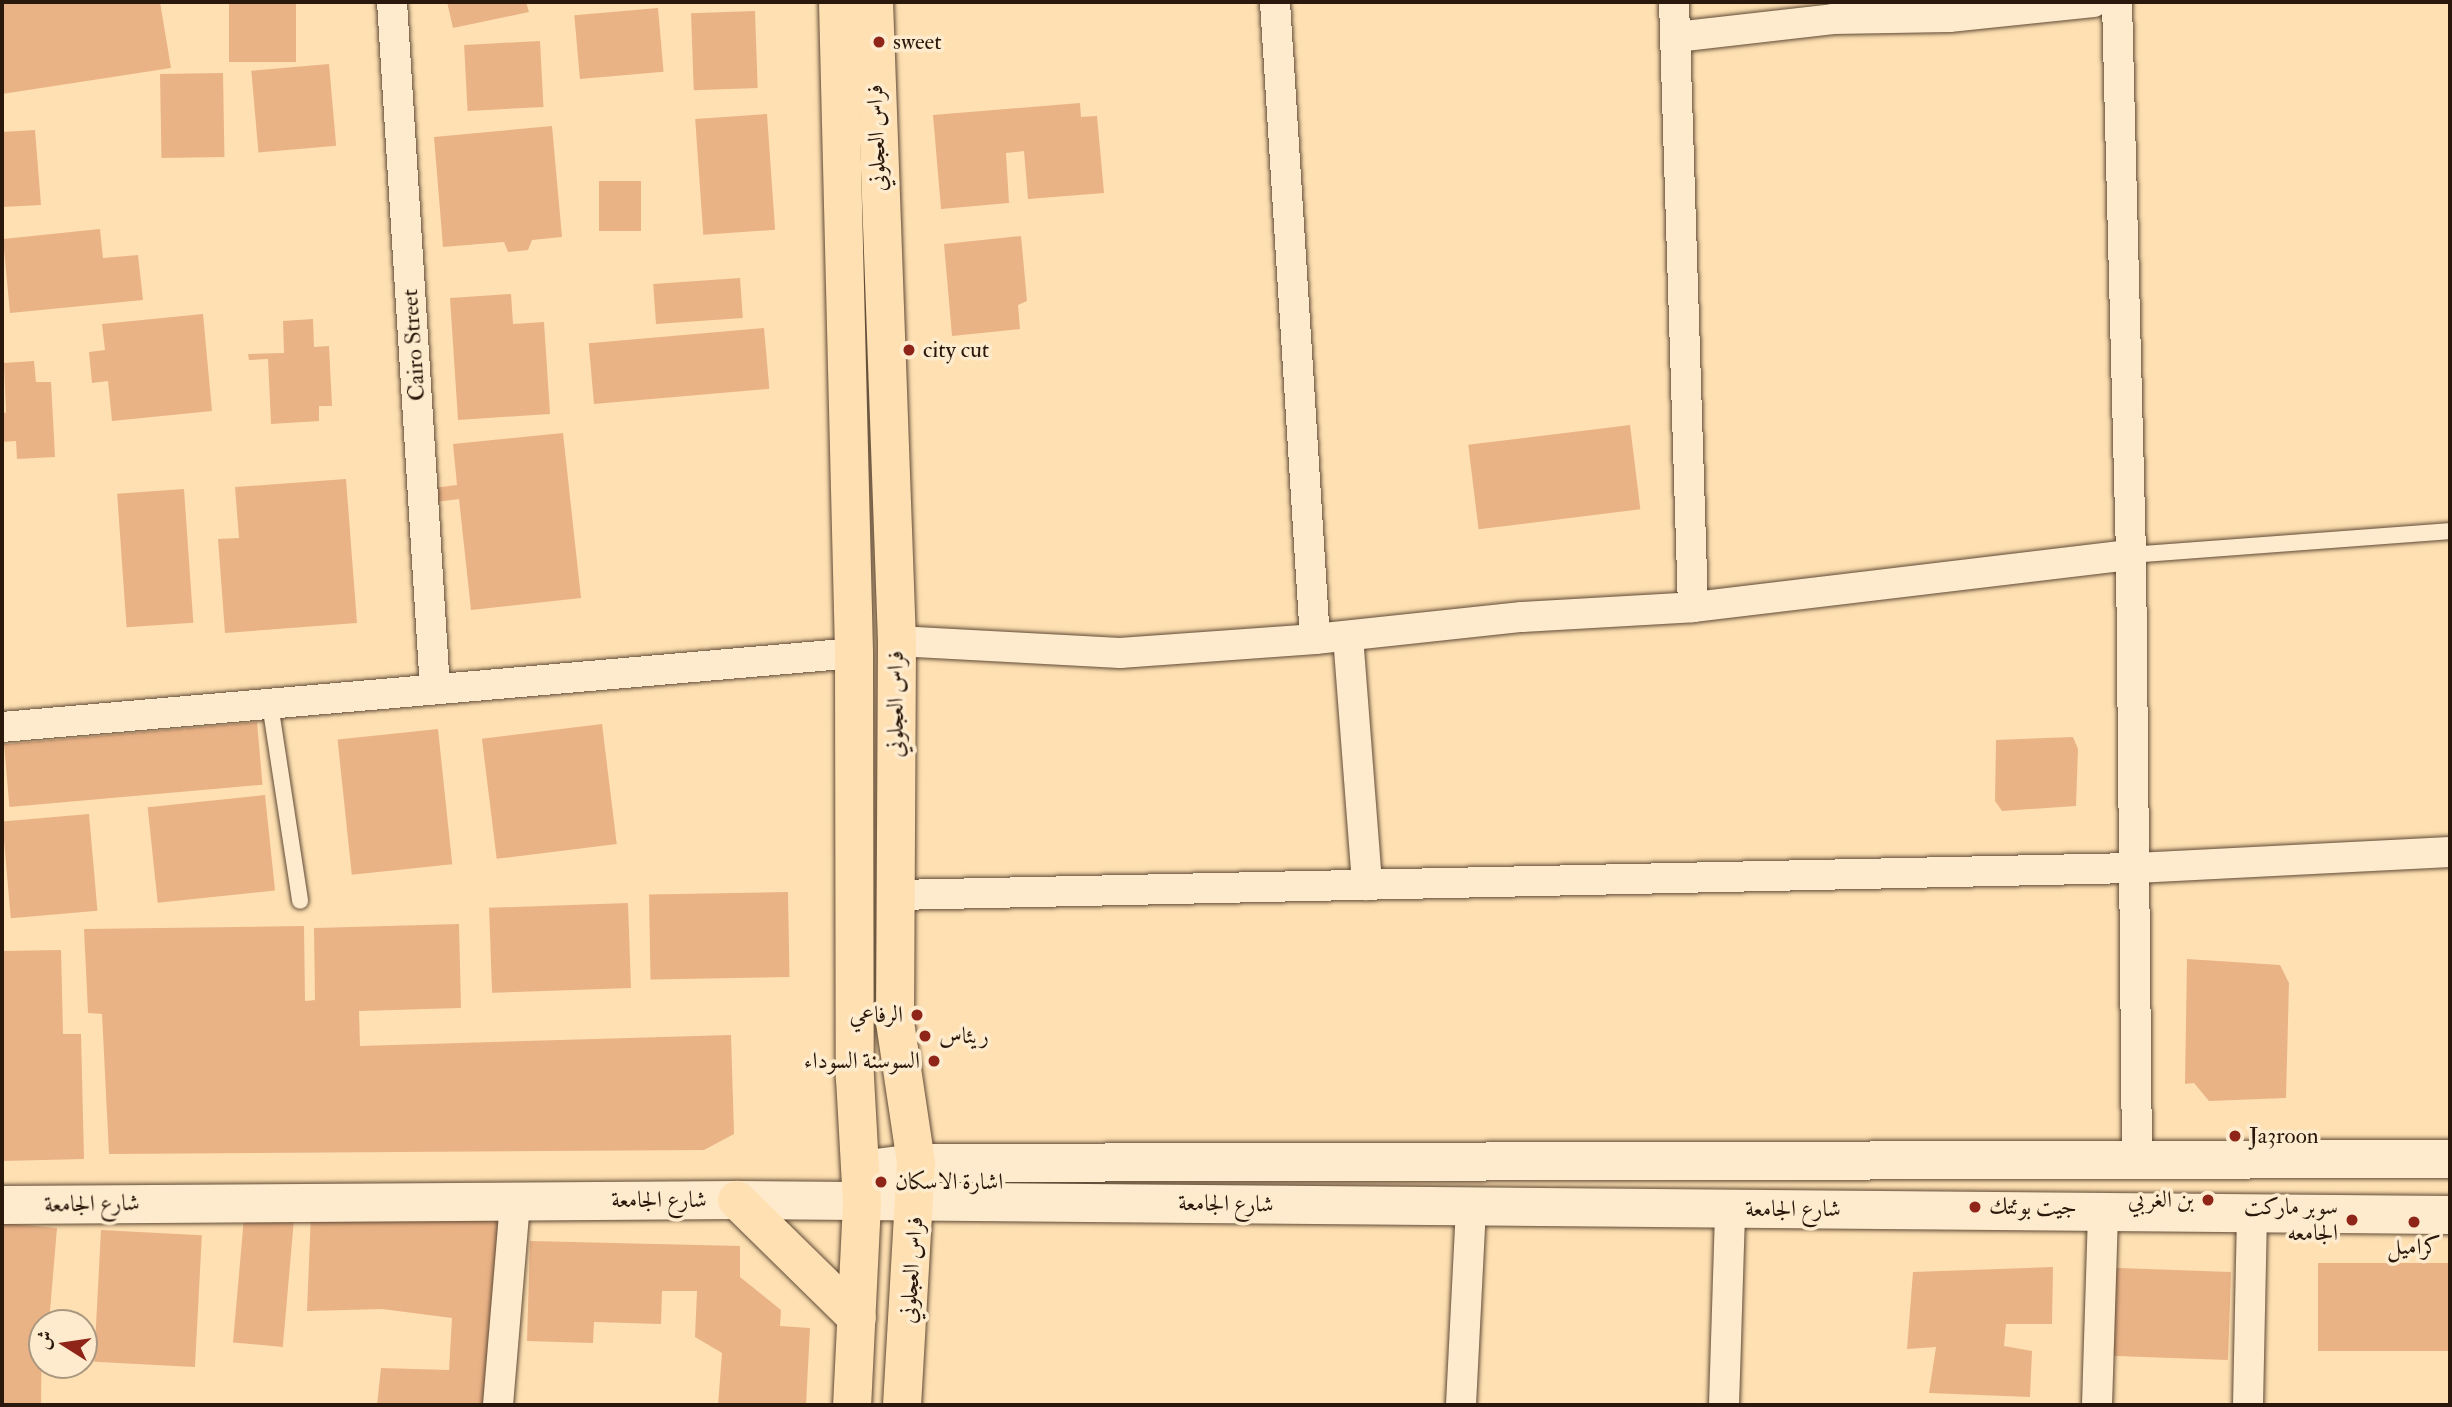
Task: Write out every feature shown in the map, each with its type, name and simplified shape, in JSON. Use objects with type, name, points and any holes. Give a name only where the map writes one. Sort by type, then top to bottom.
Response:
[{"type":"main road","name":"فراس العجلوني","points":[[838,2],[854,653],[855,1078],[861,1186],[852,1405]]},
{"type":"main road","name":"فراس العجلوني","points":[[874,2],[897,641],[895,1022],[916,1163],[916,1201],[902,1405]]},
{"type":"main road","name":"شارع الجامعة","points":[[2,1205],[737,1199],[861,1186],[916,1163],[2450,1159]]},
{"type":"main road","name":"شارع الجامعة","points":[[861,1186],[916,1201],[2450,1215]]},
{"type":"main road","points":[[737,1199],[857,1318]]},
{"type":"street","name":"Cairo Street","points":[[392,2],[435,689]]},
{"type":"street","points":[[1275,2],[1315,639]]},
{"type":"street","points":[[1674,2],[1693,607]]},
{"type":"street","points":[[1676,37],[1833,19],[1949,17],[2093,2]]},
{"type":"street","points":[[2117,2],[2131,555],[2137,1158]]},
{"type":"street","points":[[897,641],[1120,653],[1315,639],[1522,617],[1693,607],[2131,555]]},
{"type":"street","points":[[1348,636],[1367,885]]},
{"type":"street","points":[[2,727],[854,653]]},
{"type":"street","points":[[895,895],[2136,868],[2450,852]]},
{"type":"street","points":[[498,1405],[515,1200]]},
{"type":"street","points":[[1461,1405],[1471,1207]]},
{"type":"street","points":[[1724,1405],[1730,1209]]},
{"type":"street","points":[[2097,1405],[2103,1211]]},
{"type":"street","points":[[2248,1405],[2252,1215]]},
{"type":"lane","points":[[2131,555],[2450,531]]},
{"type":"lane","points":[[270,704],[300,901]]},
{"type":"building","points":[[2,2],[160,2],[171,68],[2,94]]},
{"type":"building","points":[[229,2],[296,2],[296,62],[229,62]]},
{"type":"building","points":[[447,2],[526,2],[529,12],[453,28]]},
{"type":"building","points":[[658,8],[664,72],[580,79],[574,15]]},
{"type":"building","points":[[755,11],[758,88],[694,90],[691,13]]},
{"type":"building","points":[[540,41],[543,107],[468,111],[464,45]]},
{"type":"building","points":[[329,64],[336,146],[258,152],[251,71]]},
{"type":"building","points":[[223,73],[224,157],[161,158],[160,74]]},
{"type":"building","points":[[1080,103],[1081,117],[1097,116],[1104,193],[1028,199],[1024,151],[1006,153],[1009,203],[941,209],[933,115]]},
{"type":"building","points":[[767,114],[775,230],[703,235],[695,119]]},
{"type":"building","points":[[552,126],[562,237],[532,240],[528,250],[508,252],[504,242],[443,247],[434,137]]},
{"type":"building","points":[[35,130],[41,205],[2,207],[2,132]]},
{"type":"building","points":[[599,181],[641,181],[641,231],[599,231]]},
{"type":"building","points":[[100,229],[103,258],[138,255],[143,300],[10,313],[3,239]]},
{"type":"building","points":[[1021,236],[1027,301],[1018,305],[1020,329],[952,336],[944,244]]},
{"type":"building","points":[[740,278],[743,318],[656,324],[653,284]]},
{"type":"building","points":[[511,294],[513,324],[544,322],[550,414],[458,420],[450,298]]},
{"type":"building","points":[[203,314],[212,411],[112,421],[108,381],[92,383],[89,352],[105,350],[102,324]]},
{"type":"building","points":[[313,319],[314,347],[329,346],[332,406],[319,406],[319,421],[271,424],[268,359],[249,360],[248,354],[284,353],[283,321]]},
{"type":"building","points":[[764,328],[769,389],[594,404],[589,343]]},
{"type":"building","points":[[34,361],[36,382],[51,382],[55,457],[17,459],[16,441],[2,442],[2,412],[6,413],[4,363]]},
{"type":"building","points":[[1630,425],[1640,509],[1479,529],[1468,445]]},
{"type":"building","points":[[563,433],[581,598],[471,610],[459,499],[428,503],[426,489],[457,485],[453,444]]},
{"type":"building","points":[[346,479],[357,623],[225,633],[218,539],[239,538],[235,487]]},
{"type":"building","points":[[184,489],[193,623],[127,627],[117,494]]},
{"type":"building","points":[[257,722],[262,785],[9,807],[4,744]]},
{"type":"building","points":[[602,724],[617,844],[497,859],[482,739]]},
{"type":"building","points":[[438,729],[452,864],[352,875],[338,740]]},
{"type":"building","points":[[2073,737],[2078,749],[2076,806],[2002,811],[1995,801],[1996,740]]},
{"type":"building","points":[[265,795],[275,890],[158,903],[148,807]]},
{"type":"building","points":[[89,814],[97,911],[11,918],[2,822]]},
{"type":"building","points":[[788,892],[789,977],[651,979],[649,894]]},
{"type":"building","points":[[628,903],[631,988],[492,993],[489,908]]},
{"type":"building","points":[[459,924],[461,1008],[359,1011],[360,1046],[731,1035],[734,1134],[704,1150],[109,1154],[102,1014],[88,1013],[84,929],[304,926],[305,1001],[315,1000],[314,928]]},
{"type":"building","points":[[61,950],[63,1034],[81,1034],[84,1159],[2,1161],[2,951]]},
{"type":"building","points":[[2187,959],[2280,965],[2289,983],[2286,1098],[2209,1101],[2194,1083],[2185,1084]]},
{"type":"building","points":[[504,1208],[483,1405],[377,1405],[381,1368],[449,1370],[452,1318],[382,1309],[307,1311],[311,1212]]},
{"type":"building","points":[[244,1217],[294,1221],[283,1347],[233,1343]]},
{"type":"building","points":[[2,1223],[57,1228],[50,1309],[28,1309],[28,1379],[41,1379],[41,1405],[2,1405]]},
{"type":"building","points":[[101,1230],[202,1235],[195,1367],[98,1362],[97,1309]]},
{"type":"building","points":[[530,1241],[740,1246],[740,1277],[781,1310],[780,1326],[810,1328],[806,1405],[718,1405],[722,1353],[695,1337],[697,1291],[662,1291],[661,1324],[594,1322],[593,1343],[527,1341]]},
{"type":"building","points":[[2318,1263],[2450,1263],[2450,1351],[2318,1351]]},
{"type":"building","points":[[2053,1267],[2052,1324],[2006,1324],[2004,1346],[2032,1351],[2030,1397],[1929,1393],[1936,1347],[1907,1349],[1913,1272]]},
{"type":"building","points":[[2105,1268],[2231,1272],[2228,1360],[2102,1356]]},
{"type":"place","name":"sweet","points":[[879,42]]},
{"type":"place","name":"city cut","points":[[909,350]]},
{"type":"place","name":"الرفاعي","points":[[917,1015]]},
{"type":"place","name":"ريئاس","points":[[925,1036]]},
{"type":"place","name":"السوسنة السوداء","points":[[934,1061]]},
{"type":"place","name":"Ja3roon","points":[[2235,1136]]},
{"type":"place","name":"اشارة الاسكان","points":[[881,1182]]},
{"type":"place","name":"بن الغربي","points":[[2208,1200]]},
{"type":"place","name":"جيت بوئتك","points":[[1975,1207]]},
{"type":"place","name":"سوبر ماركت الجامعه","points":[[2352,1220]]},
{"type":"place","name":"كراميل","points":[[2414,1222]]}]
